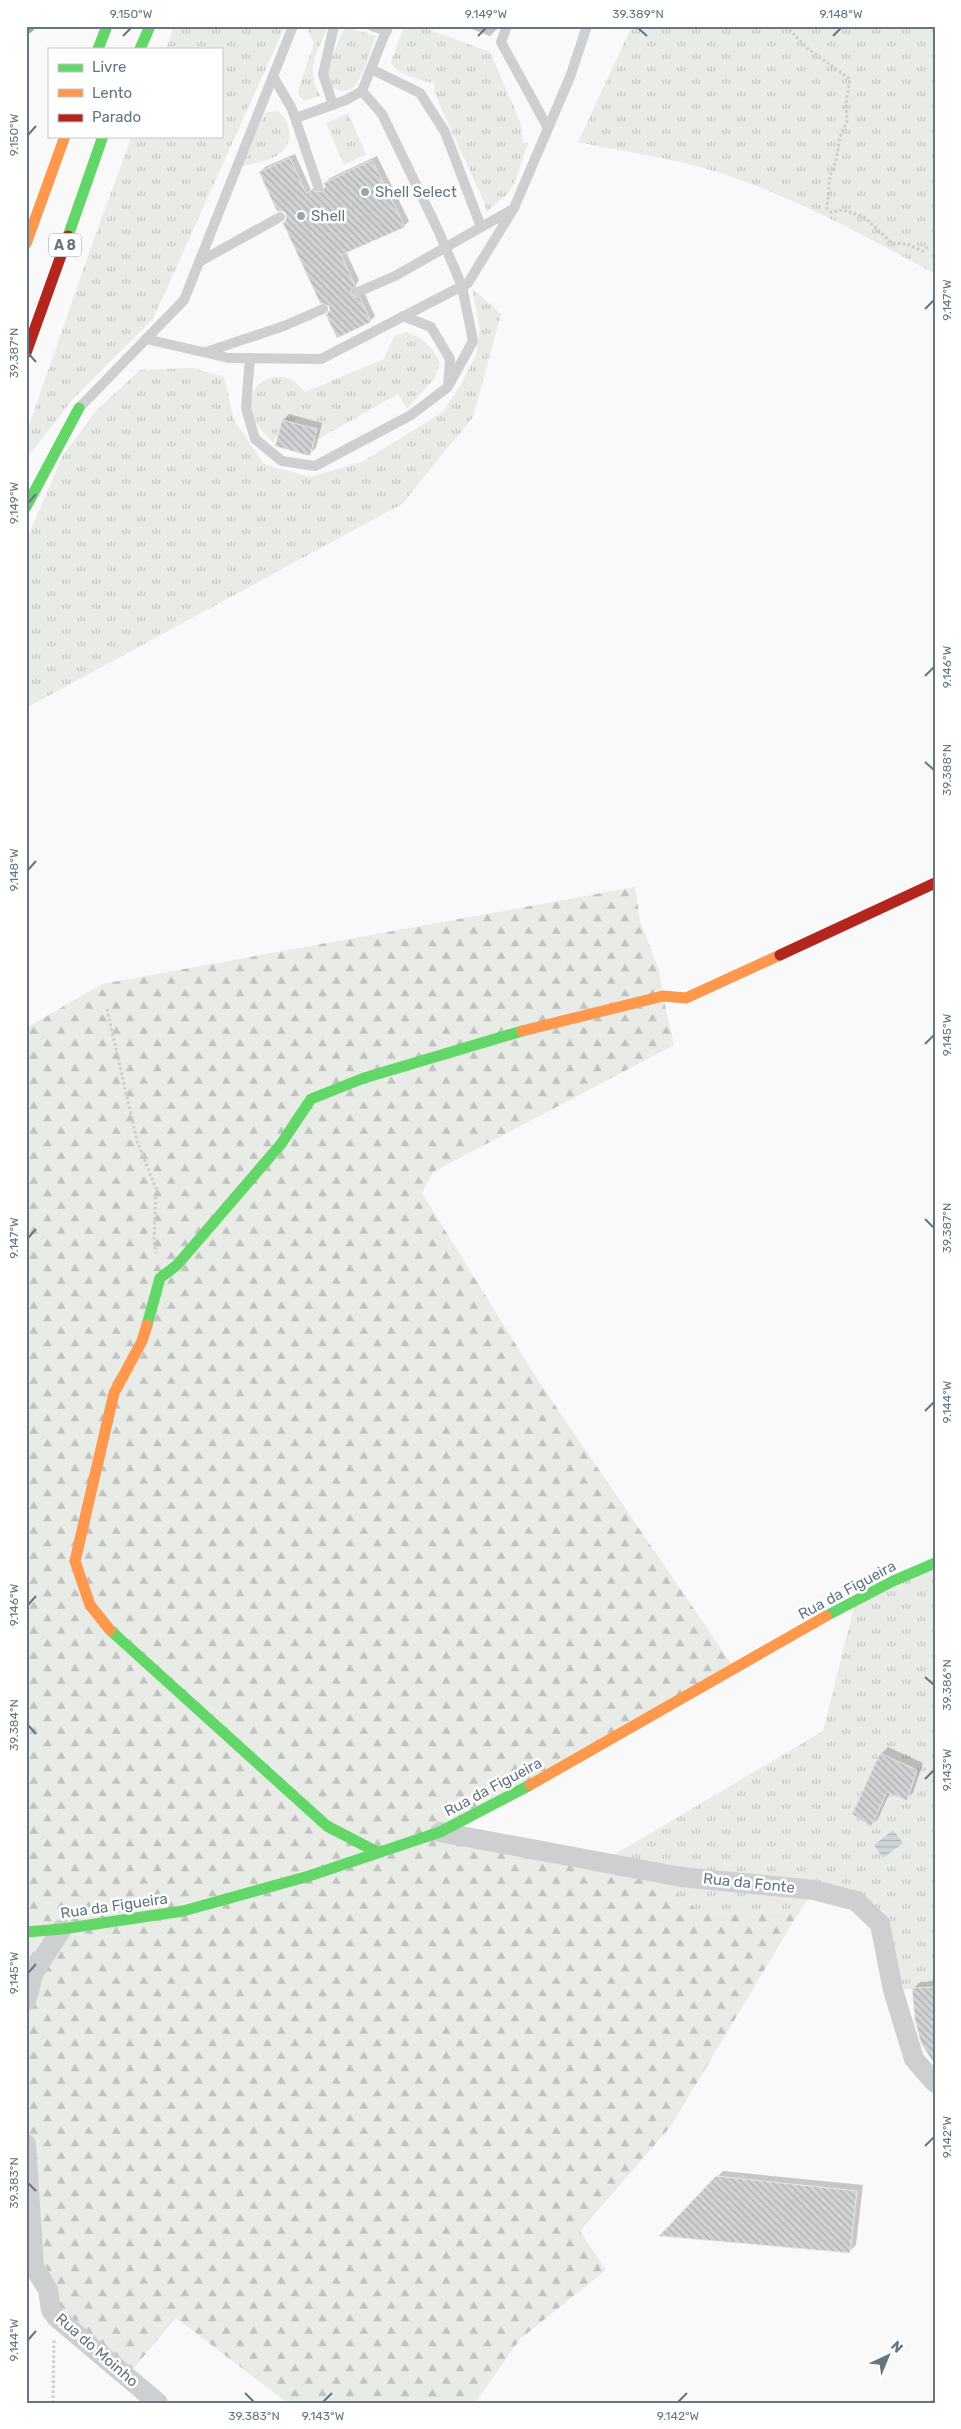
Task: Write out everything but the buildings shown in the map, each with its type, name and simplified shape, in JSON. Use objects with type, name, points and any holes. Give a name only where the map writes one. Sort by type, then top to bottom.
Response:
[{"type":"main road","points":[[26,29],[30,26]]},
{"type":"main road","points":[[98,48],[107,26]]},
{"type":"main road","points":[[140,48],[150,26]]},
{"type":"main road","name":"A 8","points":[[26,244],[64,138]]},
{"type":"main road","name":"A 8","points":[[26,353],[102,138]]},
{"type":"main road","points":[[26,507],[79,408]]},
{"type":"main road","points":[[377,1852],[327,1826],[112,1632],[90,1605],[75,1561],[114,1393],[142,1341],[160,1278],[177,1265],[281,1144],[311,1099],[364,1078],[535,1027],[663,996],[686,998],[935,883]]},
{"type":"main road","name":"Rua da Figueira","points":[[26,1932],[62,1929],[183,1911],[309,1876],[440,1832],[566,1766],[808,1626],[893,1581],[935,1563]]},
{"type":"street","name":"Rua da Fonte","points":[[440,1832],[681,1877],[814,1890],[856,1901],[880,1924],[893,1990],[914,2059],[935,2084]]},
{"type":"street","points":[[26,2001],[34,1972],[62,1929]]},
{"type":"street","name":"Rua do Moinho","points":[[26,2144],[34,2267],[48,2290],[51,2310],[56,2317],[158,2403]]},
{"type":"lane","points":[[79,408],[184,300],[292,26]]},
{"type":"lane","points":[[334,26],[323,74],[334,105]]},
{"type":"lane","points":[[296,118],[334,105],[362,91],[387,28],[372,26]]},
{"type":"lane","points":[[507,26],[501,42],[548,128]]},
{"type":"lane","points":[[146,339],[229,358],[321,359],[468,283],[514,208],[570,78],[587,26]]},
{"type":"lane","points":[[371,69],[420,93],[445,132],[481,227]]},
{"type":"lane","points":[[273,76],[296,118],[318,186]]},
{"type":"lane","points":[[250,358],[246,408],[255,439],[282,461],[315,466],[411,415],[448,387],[473,340],[462,286],[382,114],[362,91]]},
{"type":"lane","points":[[358,292],[395,276],[514,208]]},
{"type":"lane","points":[[199,262],[280,217]]},
{"type":"lane","points":[[205,352],[284,326],[323,309]]},
{"type":"lane","points":[[404,316],[431,327],[450,359],[448,387]]},
{"type":"path","points":[[786,26],[807,48],[850,79],[846,104],[847,121],[840,137],[836,162],[830,175],[827,208],[831,212],[843,210],[864,216],[892,243],[907,244],[922,251],[928,247]]},
{"type":"path","points":[[107,1009],[136,1141],[156,1189],[154,1240],[160,1278]]},
{"type":"path","points":[[54,2403],[56,2317]]},
{"type":"green space","points":[[174,26],[285,26],[153,319],[72,400],[26,459],[26,434],[131,138],[222,138],[222,48],[166,48]]},
{"type":"green space","points":[[310,26],[328,26],[313,68],[313,77],[320,96],[304,101],[298,94],[314,43],[308,30]]},
{"type":"green space","points":[[404,26],[419,26],[490,52],[521,124],[523,143],[528,143],[516,179],[508,194],[486,212],[485,204],[434,92],[435,84],[398,71],[391,62]]},
{"type":"green space","points":[[632,26],[935,26],[935,274],[817,212],[744,181],[683,163],[578,142]]},
{"type":"green space","points":[[345,27],[376,36],[356,85],[348,90],[341,91],[333,87],[329,81],[328,72]]},
{"type":"green space","points":[[278,111],[289,127],[290,133],[287,145],[278,155],[237,168],[266,112]]},
{"type":"green space","points":[[348,113],[366,154],[344,165],[326,123]]},
{"type":"green space","points":[[472,288],[501,314],[473,417],[402,504],[26,708],[26,546],[31,529],[63,455],[97,410],[140,370],[192,368],[224,377],[234,420],[264,464],[309,477],[362,462],[443,412],[461,384],[476,355],[480,328]]},
{"type":"green space","points":[[407,332],[427,344],[440,363],[434,379],[407,409],[398,394],[320,438],[313,439],[282,421],[274,443],[262,431],[254,419],[250,406],[251,398],[254,391],[265,380],[273,377],[290,379],[305,392],[384,359],[394,336]]},
{"type":"green space","points":[[635,887],[640,921],[659,970],[674,1045],[433,1172],[422,1193],[539,1382],[735,1669],[441,1832],[575,1858],[666,1886],[703,1914],[799,1912],[671,2126],[580,2231],[606,2270],[520,2339],[475,2403],[288,2403],[176,2318],[127,2376],[91,2347],[26,2264],[26,1028],[102,984]]},
{"type":"green space","points":[[935,1563],[935,1987],[893,1990],[880,1924],[814,1890],[799,1912],[703,1914],[666,1886],[581,1859],[602,1862],[823,1731],[855,1602]]},
{"type":"shaded area","points":[[893,1830],[903,1843],[883,1858],[874,1845]]},
{"type":"traffic: fast","points":[[26,29],[30,26]]},
{"type":"traffic: fast","points":[[98,48],[107,26]]},
{"type":"traffic: fast","points":[[140,48],[150,26]]},
{"type":"traffic: fast","points":[[68,236],[102,138]]},
{"type":"traffic: fast","points":[[26,507],[79,408]]},
{"type":"traffic: fast","points":[[147,1325],[160,1278],[177,1265],[281,1144],[311,1099],[364,1078],[522,1031]]},
{"type":"traffic: fast","points":[[826,1616],[893,1581],[935,1563]]},
{"type":"traffic: fast","points":[[110,1630],[327,1826],[377,1852]]},
{"type":"traffic: fast","points":[[26,1932],[62,1929],[183,1911],[309,1876],[440,1832],[530,1785]]},
{"type":"traffic: slow","points":[[26,244],[64,138]]},
{"type":"traffic: slow","points":[[522,1031],[663,996],[686,998],[780,955]]},
{"type":"traffic: slow","points":[[110,1630],[90,1605],[75,1561],[114,1393],[142,1341],[147,1325]]},
{"type":"traffic: slow","points":[[530,1785],[826,1616]]},
{"type":"traffic: jam","points":[[26,353],[68,236]]},
{"type":"traffic: jam","points":[[780,955],[935,883]]},
{"type":"place","name":"Shell Select","points":[[365,192]]},
{"type":"place","name":"Shell","points":[[301,216]]}]
